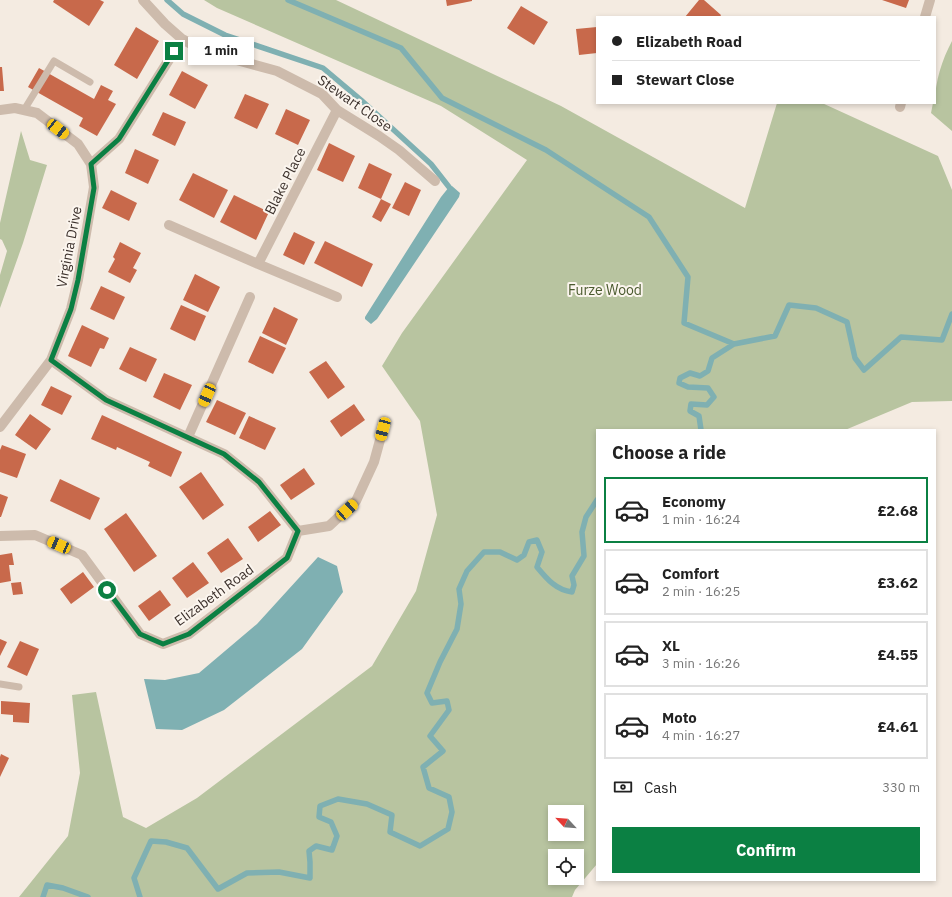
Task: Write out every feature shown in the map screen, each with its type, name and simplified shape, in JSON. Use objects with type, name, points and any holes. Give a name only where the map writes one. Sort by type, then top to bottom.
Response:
[{"type":"street","name":"Stewart Close","points":[[143,0],[165,24],[182,39],[204,51],[277,72],[322,94],[337,110],[379,136],[435,181]]},
{"type":"street","points":[[925,16],[930,0]]},
{"type":"street","points":[[91,164],[119,139],[182,39]]},
{"type":"street","name":"Virginia Drive","points":[[0,110],[15,108],[37,113],[78,144],[91,164],[94,188],[78,280],[71,309],[51,360],[0,427]]},
{"type":"street","name":"Blake Place","points":[[258,264],[337,110]]},
{"type":"street","points":[[169,225],[337,297]]},
{"type":"street","points":[[188,437],[250,297]]},
{"type":"street","points":[[51,360],[106,400],[224,454],[259,482],[298,531],[329,526],[356,501],[374,462],[383,429]]},
{"type":"street","name":"Elizabeth Road","points":[[0,536],[35,535],[82,555],[140,634],[163,644],[189,634],[287,558],[298,531]]},
{"type":"lane","points":[[24,110],[54,61],[90,82]]},
{"type":"lane","points":[[0,684],[19,687]]},
{"type":"green space","name":"Furze Wood","points":[[204,0],[336,0],[561,106],[745,208],[777,104],[824,104],[938,156],[952,190],[952,401],[912,402],[847,429],[596,429],[596,865],[584,879],[584,849],[548,849],[548,885],[579,885],[572,897],[19,897],[68,836],[80,773],[72,695],[96,692],[123,817],[146,828],[197,798],[372,666],[416,591],[437,515],[420,421],[382,366],[402,333],[527,160],[441,106],[217,8]]},
{"type":"green space","points":[[952,41],[952,131],[931,113],[933,104],[936,104],[936,87],[945,56]]},
{"type":"green space","points":[[21,131],[30,160],[47,165],[23,243],[0,308],[0,275],[7,251],[2,240],[0,239],[0,223]]},
{"type":"water","points":[[452,186],[460,193],[459,197],[377,319],[371,324],[365,319],[365,317],[441,197],[449,187]]},
{"type":"water","points":[[318,557],[337,566],[343,592],[302,649],[224,710],[182,730],[156,729],[144,679],[165,680],[199,673],[257,624]]},
{"type":"building","points":[[54,0],[100,0],[104,2],[89,26],[53,2]]},
{"type":"building","points":[[446,0],[472,0],[472,1],[447,6]]},
{"type":"building","points":[[699,0],[704,0],[721,15],[720,16],[686,16]]},
{"type":"building","points":[[882,0],[909,0],[906,8]]},
{"type":"building","points":[[521,6],[548,22],[534,45],[507,28]]},
{"type":"building","points":[[136,27],[159,41],[137,79],[114,65]]},
{"type":"building","points":[[596,27],[596,53],[579,55],[576,29]]},
{"type":"building","points":[[0,67],[2,67],[4,91],[0,91]]},
{"type":"building","points":[[39,68],[94,99],[101,85],[113,91],[108,100],[116,104],[97,136],[79,126],[83,118],[28,87]]},
{"type":"building","points":[[182,71],[208,85],[195,109],[169,95]]},
{"type":"building","points":[[245,94],[269,104],[257,129],[234,118]]},
{"type":"building","points":[[286,109],[310,120],[298,145],[275,134]]},
{"type":"building","points":[[163,112],[186,122],[175,146],[152,135]]},
{"type":"building","points":[[329,143],[355,156],[343,182],[317,170]]},
{"type":"building","points":[[135,149],[159,160],[148,184],[125,173]]},
{"type":"building","points":[[369,163],[392,174],[381,199],[358,188]]},
{"type":"building","points":[[193,173],[228,190],[214,218],[179,200]]},
{"type":"building","points":[[405,182],[421,190],[409,216],[392,208]]},
{"type":"building","points":[[111,190],[137,203],[129,221],[102,208]]},
{"type":"building","points":[[234,195],[269,212],[256,240],[220,222]]},
{"type":"building","points":[[381,199],[391,204],[381,222],[372,217]]},
{"type":"building","points":[[294,232],[315,242],[304,265],[283,255]]},
{"type":"building","points":[[325,241],[373,264],[362,287],[314,263]]},
{"type":"building","points":[[120,242],[141,253],[133,268],[137,270],[130,283],[108,272],[115,259],[113,257]]},
{"type":"building","points":[[195,274],[220,287],[208,312],[183,300]]},
{"type":"building","points":[[101,286],[125,297],[114,320],[90,309]]},
{"type":"building","points":[[181,305],[206,316],[195,341],[170,329]]},
{"type":"building","points":[[274,307],[298,319],[286,345],[262,333]]},
{"type":"building","points":[[82,325],[109,338],[104,349],[100,348],[91,367],[68,356]]},
{"type":"building","points":[[260,336],[286,348],[273,374],[248,362]]},
{"type":"building","points":[[130,347],[157,359],[146,382],[119,369]]},
{"type":"building","points":[[326,361],[345,387],[328,399],[309,372]]},
{"type":"building","points":[[164,373],[192,385],[180,410],[153,397]]},
{"type":"building","points":[[51,386],[72,396],[62,415],[41,405]]},
{"type":"building","points":[[217,400],[246,413],[235,435],[206,422]]},
{"type":"building","points":[[354,404],[365,420],[341,437],[330,421]]},
{"type":"building","points":[[30,414],[51,429],[36,450],[15,435]]},
{"type":"building","points":[[102,415],[182,452],[171,477],[148,466],[150,462],[117,447],[116,450],[91,439]]},
{"type":"building","points":[[249,416],[276,428],[265,450],[239,438]]},
{"type":"building","points":[[2,445],[26,454],[17,478],[0,472],[0,450]]},
{"type":"building","points":[[304,468],[315,484],[291,500],[280,485]]},
{"type":"building","points":[[201,472],[224,505],[203,520],[179,487]]},
{"type":"building","points":[[60,479],[100,498],[90,520],[50,501]]},
{"type":"building","points":[[0,494],[8,497],[1,517],[0,517]]},
{"type":"building","points":[[270,511],[281,525],[258,542],[248,527]]},
{"type":"building","points":[[126,513],[157,556],[134,572],[104,529]]},
{"type":"building","points":[[228,538],[243,559],[221,573],[207,553]]},
{"type":"building","points":[[12,553],[14,565],[9,565],[11,581],[0,583],[0,555]]},
{"type":"building","points":[[193,562],[209,583],[187,598],[172,578]]},
{"type":"building","points":[[83,572],[94,587],[71,604],[60,589]]},
{"type":"building","points":[[21,582],[23,594],[13,595],[11,583]]},
{"type":"building","points":[[160,590],[171,605],[149,621],[138,606]]},
{"type":"building","points":[[0,639],[7,642],[0,656]]},
{"type":"building","points":[[20,641],[39,649],[27,676],[7,667]]},
{"type":"building","points":[[1,701],[30,703],[29,723],[13,722],[13,715],[1,714]]},
{"type":"building","points":[[1,754],[9,758],[0,777],[0,757]]},
{"type":"waterway","points":[[167,0],[183,14],[225,35],[323,68],[361,100],[431,164],[449,187]]},
{"type":"waterway","points":[[288,0],[401,48],[442,98],[546,150],[649,217],[688,277],[684,323],[734,344]]},
{"type":"waterway","points":[[701,429],[699,416],[690,411],[691,404],[707,405],[714,397],[708,388],[688,387],[679,383],[680,378],[690,373],[700,376],[708,371],[712,358],[734,344],[775,336],[789,305],[816,308],[847,322],[855,358],[864,370],[901,337],[942,340],[952,314]]},
{"type":"waterway","points":[[140,897],[134,878],[151,841],[166,842],[187,848],[218,889],[247,873],[279,872],[310,878],[309,851],[316,846],[332,850],[337,836],[331,822],[319,817],[320,806],[338,799],[367,804],[392,815],[390,832],[420,846],[448,829],[452,812],[449,797],[429,788],[423,767],[443,751],[430,736],[449,710],[447,701],[432,703],[427,693],[440,662],[457,629],[461,604],[459,589],[467,571],[484,552],[500,552],[517,560],[524,555],[529,542],[537,540],[542,552],[537,567],[548,580],[561,589],[572,592],[574,585],[572,576],[584,556],[582,532],[586,517],[596,502]]},
{"type":"waterway","points":[[43,897],[47,885],[63,888],[88,897]]},
{"type":"route","points":[[107,590],[140,634],[163,644],[189,634],[287,558],[298,531],[259,482],[224,454],[106,400],[51,360],[71,309],[78,280],[94,188],[91,164],[119,139],[174,51]]}]
